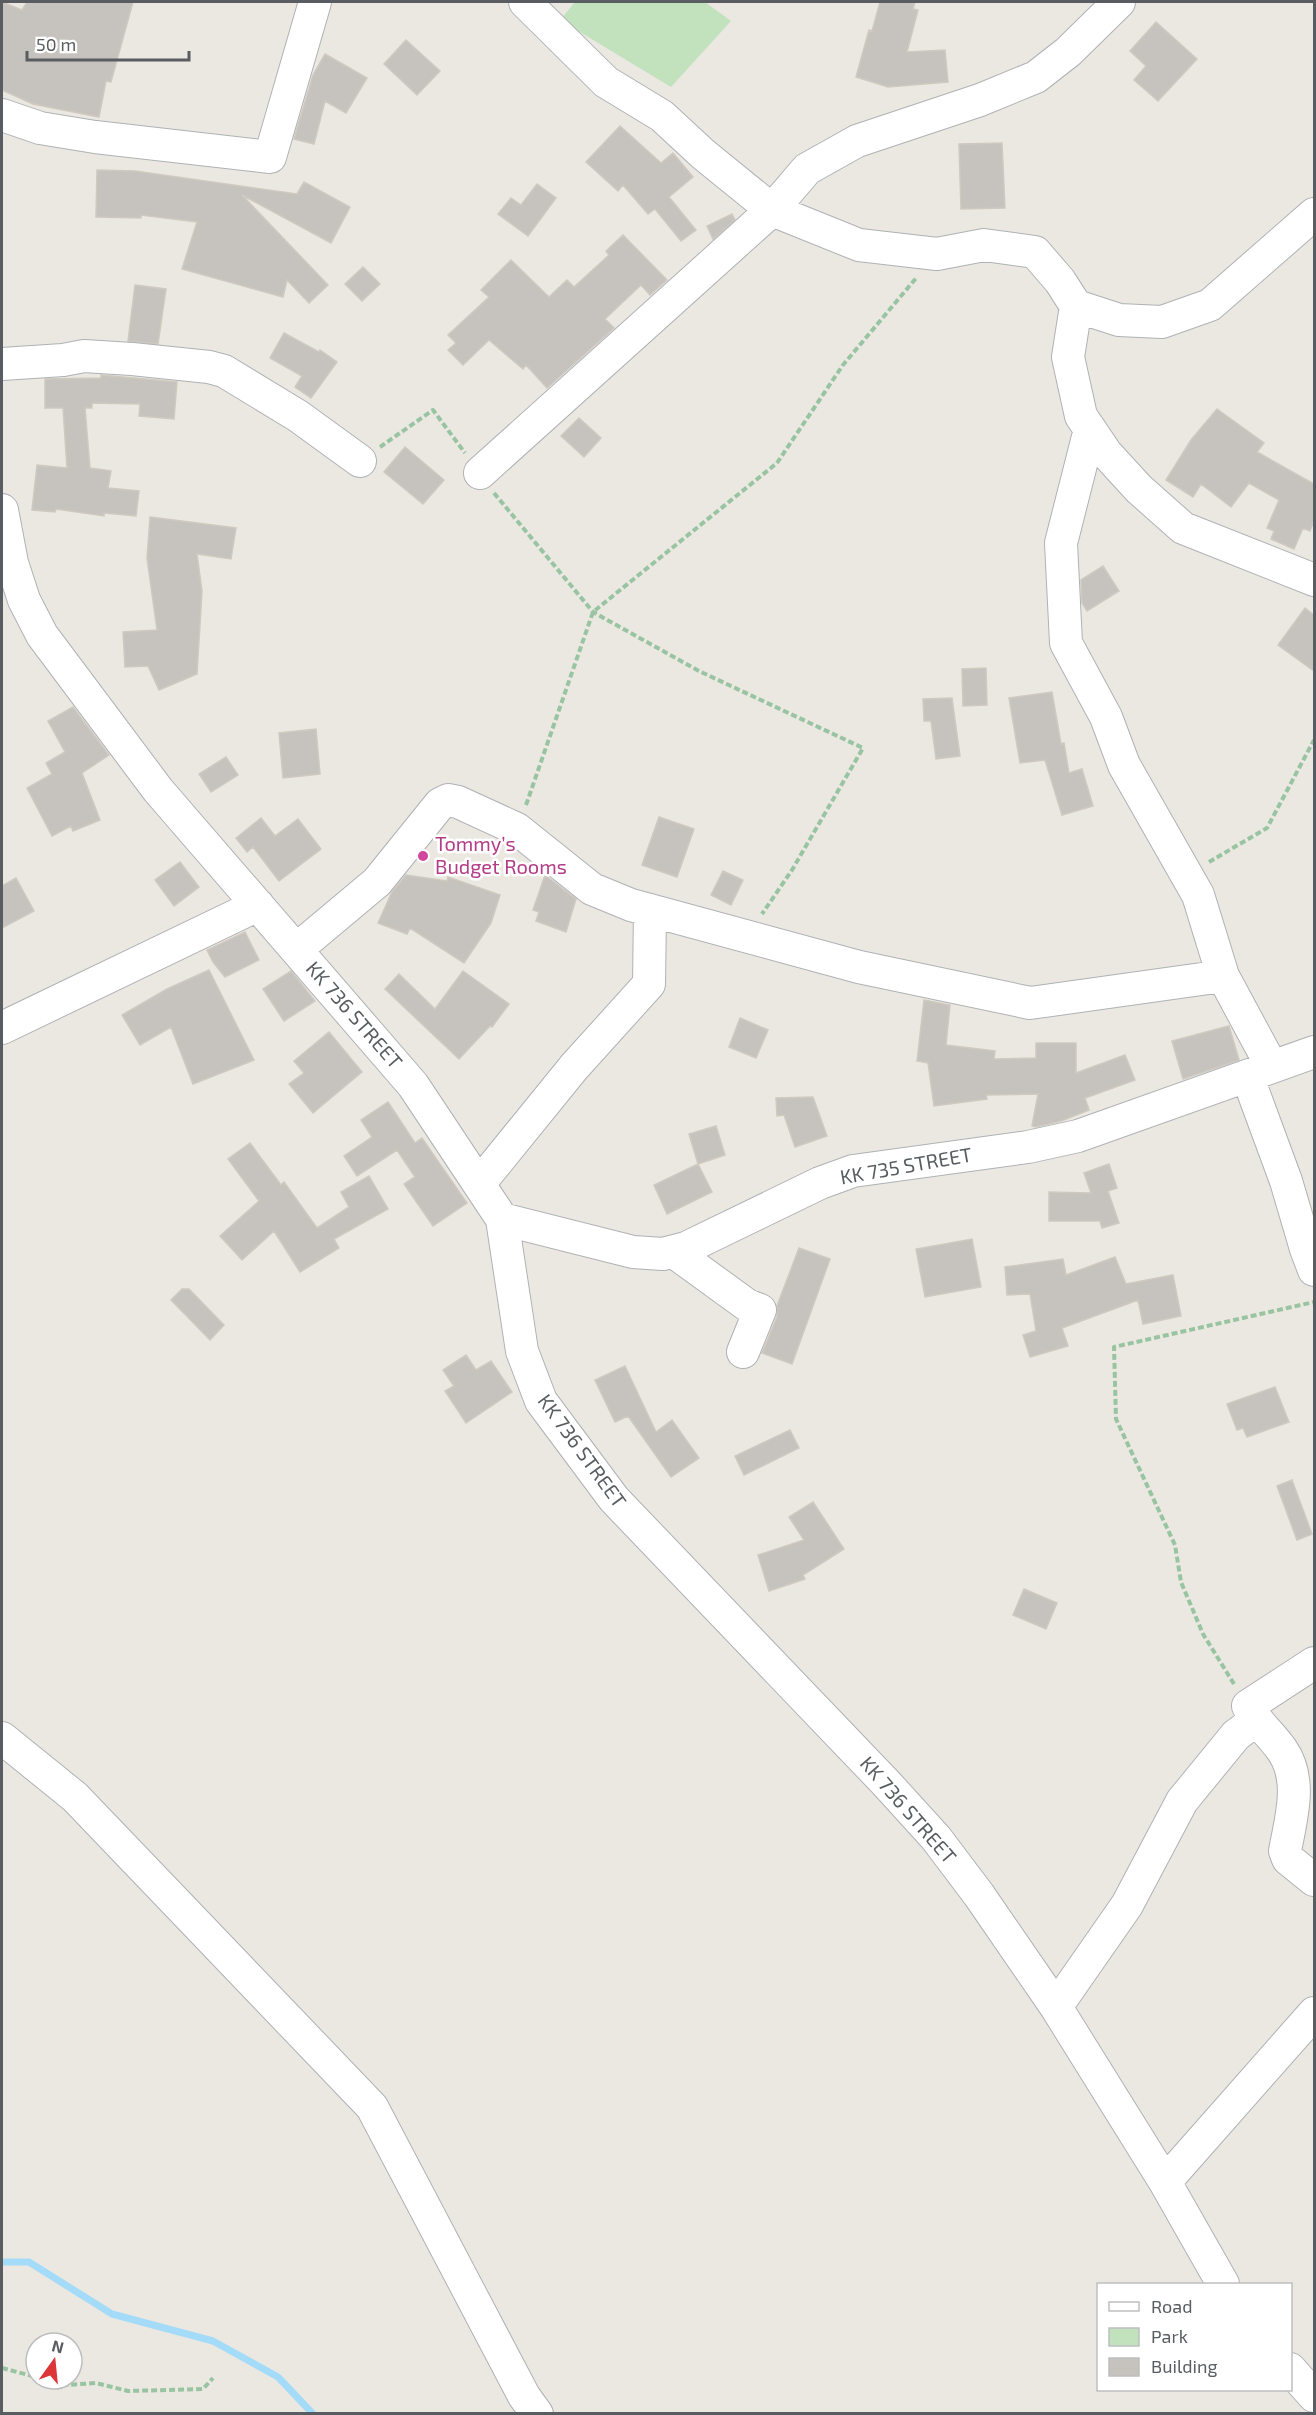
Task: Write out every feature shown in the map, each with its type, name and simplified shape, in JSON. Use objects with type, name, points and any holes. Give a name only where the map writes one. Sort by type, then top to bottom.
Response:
[{"type":"street","points":[[2,115],[40,128],[95,137],[270,158],[315,2]]},
{"type":"street","points":[[525,2],[606,82],[662,116],[703,154],[772,210],[859,245],[937,254],[984,245],[1035,252],[1076,306],[1119,320],[1162,322],[1210,305],[1314,214]]},
{"type":"street","points":[[480,473],[772,210],[807,169],[857,141],[980,100],[1036,77],[1068,52],[1119,2]]},
{"type":"street","points":[[1076,306],[1068,357],[1081,417],[1106,453],[1139,489],[1183,528],[1314,580]]},
{"type":"street","points":[[2,364],[63,360],[84,356],[209,367],[225,371],[297,416],[360,461]]},
{"type":"street","points":[[1090,429],[1061,543],[1066,643],[1106,717],[1124,765],[1198,896],[1223,976],[1260,1072],[1286,1181],[1314,1270]]},
{"type":"street","name":"KK 736 STREET","points":[[2,510],[12,563],[24,600],[42,635],[158,790],[413,1084],[502,1219],[522,1351],[541,1401],[614,1499],[936,1838],[980,1895],[1056,2007],[1166,2182],[1222,2283]]},
{"type":"street","points":[[297,949],[376,882],[440,804],[448,800],[458,802],[517,828],[592,889],[630,905],[859,967],[1030,1003],[1223,976]]},
{"type":"street","points":[[2,1028],[258,905]]},
{"type":"street","points":[[479,1184],[574,1067],[649,984],[650,910]]},
{"type":"street","name":"KK 735 STREET","points":[[502,1219],[633,1252],[663,1254],[721,1233],[820,1183],[853,1171],[1028,1147],[1078,1136],[1314,1052]]},
{"type":"street","points":[[674,1251],[747,1305],[760,1310],[743,1352]]},
{"type":"street","points":[[1056,2007],[1127,1905],[1182,1801],[1252,1713],[1314,1663]]},
{"type":"street","points":[[1252,1713],[1283,1752],[1295,1785],[1285,1851],[1288,1859],[1314,1880]]},
{"type":"street","points":[[2,1738],[75,1797],[372,2107],[519,2387],[537,2414]]},
{"type":"street","points":[[1166,2182],[1314,2013]]},
{"type":"street","points":[[1292,2371],[1314,2396]]},
{"type":"path","points":[[517,828],[593,612],[777,463],[843,365],[937,254]]},
{"type":"path","points":[[360,461],[433,410],[480,473],[593,612],[699,671],[863,748],[792,870],[747,936]]},
{"type":"path","points":[[1185,876],[1267,828],[1314,740]]},
{"type":"path","points":[[1252,1713],[1203,1634],[1181,1582],[1175,1545],[1116,1419],[1114,1347],[1314,1302]]},
{"type":"path","points":[[2,2367],[24,2373]]},
{"type":"path","points":[[84,2384],[96,2383],[128,2391],[203,2389],[213,2378]]},
{"type":"green space","points":[[575,2],[705,2],[731,21],[671,87],[560,20]]},
{"type":"building","points":[[2,2],[22,10],[27,2],[133,2],[111,82],[106,81],[99,117],[33,104],[2,90]]},
{"type":"building","points":[[880,2],[915,2],[913,9],[918,10],[907,52],[945,50],[948,82],[888,87],[856,77],[869,30],[872,31]]},
{"type":"building","points":[[1156,22],[1197,59],[1158,101],[1134,80],[1146,66],[1130,51]]},
{"type":"building","points":[[406,40],[440,71],[417,95],[384,64]]},
{"type":"building","points":[[325,54],[367,78],[346,113],[325,101],[314,144],[294,139],[313,75]]},
{"type":"building","points":[[620,126],[661,163],[673,153],[693,177],[669,197],[696,230],[681,241],[655,209],[648,214],[623,185],[618,191],[586,162]]},
{"type":"building","points":[[1002,143],[1005,208],[961,209],[959,144]]},
{"type":"building","points":[[97,170],[135,171],[297,194],[304,182],[350,207],[331,243],[242,195],[328,285],[309,303],[287,280],[283,297],[182,269],[197,222],[141,215],[141,218],[96,217]]},
{"type":"building","points":[[537,184],[556,198],[528,236],[498,214],[511,198],[521,205]]},
{"type":"building","points":[[732,214],[735,220],[713,239],[707,226]]},
{"type":"building","points":[[623,235],[667,280],[650,295],[641,285],[605,319],[614,328],[547,388],[526,365],[523,369],[489,340],[463,365],[448,350],[456,343],[448,335],[489,297],[481,290],[511,260],[549,297],[567,280],[574,287],[609,255],[606,251]]},
{"type":"building","points":[[363,267],[380,284],[362,301],[345,284]]},
{"type":"building","points":[[135,285],[166,289],[158,344],[128,341]]},
{"type":"building","points":[[284,333],[319,352],[320,350],[337,362],[311,398],[295,387],[302,376],[270,358]]},
{"type":"building","points":[[101,375],[177,382],[174,419],[139,416],[140,404],[92,403],[92,408],[85,408],[90,468],[111,471],[108,488],[139,491],[136,516],[104,513],[104,516],[56,509],[55,512],[32,510],[37,465],[67,468],[63,408],[45,408],[45,379],[101,378]]},
{"type":"building","points":[[1217,409],[1264,443],[1257,452],[1314,484],[1314,520],[1310,531],[1303,528],[1294,549],[1271,539],[1274,531],[1267,528],[1279,500],[1249,483],[1231,507],[1201,484],[1193,497],[1166,480],[1191,440]]},
{"type":"building","points":[[579,418],[601,438],[584,457],[561,436]]},
{"type":"building","points":[[405,447],[444,480],[423,504],[384,472]]},
{"type":"building","points":[[150,517],[236,528],[231,559],[197,554],[202,591],[197,674],[159,690],[148,666],[125,667],[123,632],[157,630],[147,558]]},
{"type":"building","points":[[1103,566],[1119,591],[1087,611],[1082,603],[1081,580]]},
{"type":"building","points":[[1305,608],[1314,615],[1314,671],[1278,645]]},
{"type":"building","points":[[986,668],[987,705],[963,706],[962,669]]},
{"type":"building","points":[[1052,692],[1061,744],[1064,743],[1069,773],[1082,769],[1093,806],[1062,815],[1045,760],[1020,763],[1009,698]]},
{"type":"building","points":[[952,698],[960,756],[936,759],[931,721],[924,721],[923,699]]},
{"type":"building","points":[[73,707],[109,755],[82,773],[100,820],[73,831],[71,826],[52,836],[27,788],[52,774],[46,763],[65,752],[48,721]]},
{"type":"building","points":[[316,729],[320,774],[283,778],[279,733]]},
{"type":"building","points":[[226,757],[238,775],[211,792],[199,774]]},
{"type":"building","points":[[659,817],[694,829],[677,877],[642,865]]},
{"type":"building","points":[[261,818],[275,836],[298,819],[321,849],[279,881],[253,847],[247,852],[236,838]]},
{"type":"building","points":[[180,862],[199,887],[174,906],[155,880]]},
{"type":"building","points":[[723,871],[743,880],[731,905],[711,895]]},
{"type":"building","points":[[406,875],[447,881],[448,877],[500,895],[491,923],[464,963],[410,928],[407,934],[378,923],[392,892]]},
{"type":"building","points":[[545,875],[576,899],[566,932],[536,921],[539,912],[533,910]]},
{"type":"building","points":[[16,878],[34,911],[2,928],[2,886]]},
{"type":"building","points":[[245,932],[259,960],[225,977],[207,950]]},
{"type":"building","points":[[209,970],[254,1060],[193,1084],[171,1027],[140,1045],[122,1015],[167,989]]},
{"type":"building","points":[[291,971],[315,1001],[284,1021],[263,989]]},
{"type":"building","points":[[463,971],[509,1004],[492,1027],[490,1026],[459,1059],[385,989],[399,974],[435,1009]]},
{"type":"building","points":[[924,1000],[950,1005],[946,1045],[995,1051],[994,1059],[1036,1058],[1036,1043],[1076,1043],[1076,1073],[1125,1055],[1135,1080],[1085,1098],[1089,1110],[1061,1121],[1036,1127],[1032,1126],[1038,1094],[986,1095],[987,1099],[934,1106],[928,1063],[917,1061]]},
{"type":"building","points":[[740,1018],[768,1030],[756,1058],[729,1047]]},
{"type":"building","points":[[1229,1026],[1239,1060],[1183,1079],[1172,1041]]},
{"type":"building","points":[[329,1032],[362,1072],[313,1113],[289,1084],[304,1073],[294,1061]]},
{"type":"building","points":[[813,1097],[827,1136],[795,1147],[784,1115],[777,1116],[776,1098]]},
{"type":"building","points":[[388,1102],[415,1143],[422,1138],[467,1203],[433,1226],[404,1184],[415,1177],[397,1150],[357,1176],[344,1156],[372,1137],[361,1120]]},
{"type":"building","points":[[716,1126],[725,1155],[698,1164],[689,1134]]},
{"type":"building","points":[[250,1143],[281,1185],[284,1182],[317,1228],[349,1207],[341,1192],[369,1176],[388,1209],[334,1239],[339,1248],[300,1272],[274,1231],[242,1260],[220,1236],[259,1201],[228,1159]]},
{"type":"building","points":[[698,1164],[712,1192],[667,1214],[654,1185]]},
{"type":"building","points":[[1109,1164],[1117,1188],[1108,1191],[1119,1223],[1102,1228],[1100,1221],[1049,1221],[1049,1192],[1091,1193],[1084,1173]]},
{"type":"building","points":[[972,1239],[981,1287],[925,1297],[916,1249]]},
{"type":"building","points":[[799,1248],[830,1259],[792,1364],[762,1353],[777,1317],[777,1306]]},
{"type":"building","points":[[1115,1257],[1126,1284],[1173,1275],[1181,1316],[1143,1324],[1138,1300],[1062,1328],[1068,1346],[1030,1357],[1023,1335],[1036,1331],[1030,1294],[1007,1295],[1005,1267],[1063,1259],[1066,1275]]},
{"type":"building","points":[[182,1289],[189,1289],[224,1325],[210,1340],[171,1300]]},
{"type":"building","points":[[466,1355],[476,1370],[491,1361],[512,1392],[466,1423],[445,1391],[454,1386],[443,1370]]},
{"type":"building","points":[[625,1366],[656,1432],[672,1420],[699,1458],[671,1477],[628,1416],[615,1422],[595,1380]]},
{"type":"building","points":[[1275,1387],[1289,1422],[1247,1437],[1243,1428],[1237,1430],[1227,1404]]},
{"type":"building","points":[[790,1430],[799,1448],[744,1475],[735,1456]]},
{"type":"building","points":[[1292,1480],[1312,1534],[1297,1540],[1277,1486]]},
{"type":"building","points":[[813,1502],[844,1549],[803,1575],[805,1579],[769,1591],[758,1555],[804,1540],[789,1517]]},
{"type":"building","points":[[1024,1589],[1057,1603],[1046,1629],[1013,1615]]},
{"type":"waterway","points":[[2,2262],[29,2262],[112,2314],[213,2341],[278,2377],[313,2414]]},
{"type":"place","name":"Tommy’s Budget Rooms","points":[[423,856]]}]
